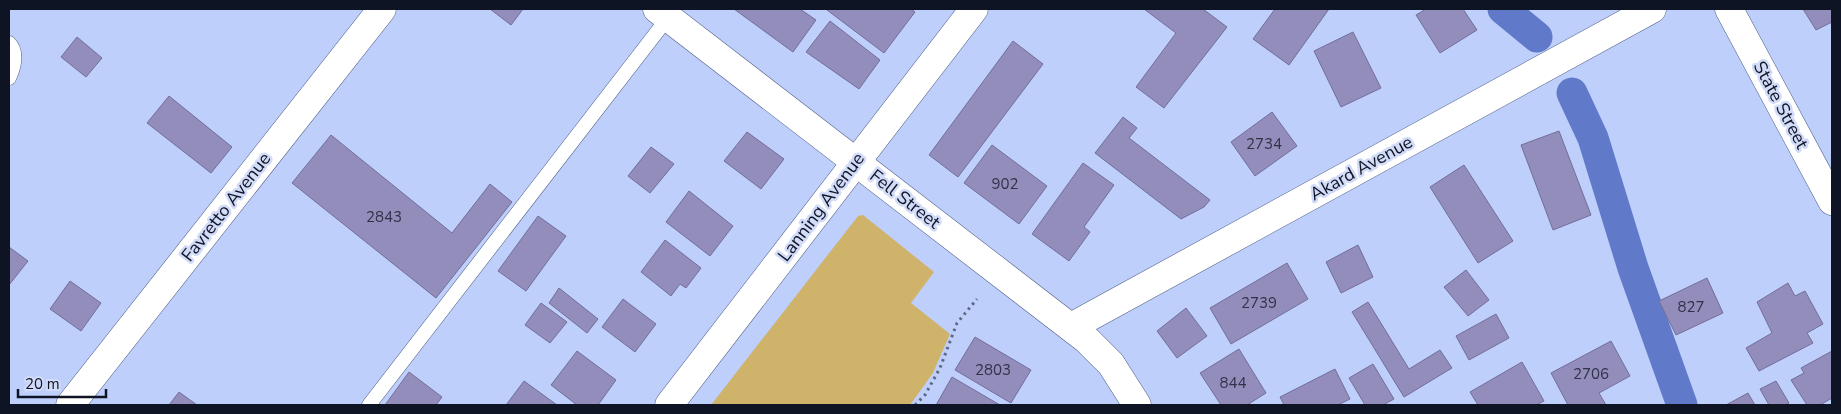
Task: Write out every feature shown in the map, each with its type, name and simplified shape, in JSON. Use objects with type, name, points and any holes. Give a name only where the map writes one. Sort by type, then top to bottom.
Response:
[{"type":"street","name":"Favretto Avenue","points":[[70,405],[382,9]]},
{"type":"street","name":"Lanning Avenue","points":[[669,405],[974,9]]},
{"type":"street","name":"Akard Avenue","points":[[1071,327],[1652,9]]},
{"type":"street","name":"State Street","points":[[1729,9],[1832,202]]},
{"type":"street","name":"Fell Street","points":[[667,12],[1071,327],[1102,354],[1137,405]]},
{"type":"lane","points":[[369,405],[667,12]]},
{"type":"lane","points":[[9,43],[13,47],[14,67],[9,78]]},
{"type":"path","points":[[915,405],[925,395],[940,368],[957,323],[977,299]]},
{"type":"shaded area","points":[[863,215],[934,272],[911,303],[950,334],[933,373],[910,405],[711,405],[858,216]]},
{"type":"building","points":[[490,9],[523,9],[511,25]]},
{"type":"building","points":[[734,9],[800,9],[816,20],[793,52]]},
{"type":"building","points":[[828,9],[911,9],[915,12],[884,53]]},
{"type":"building","points":[[1144,9],[1203,9],[1227,27],[1164,108],[1136,87],[1176,33]]},
{"type":"building","points":[[1275,9],[1329,9],[1289,65],[1253,39]]},
{"type":"building","points":[[1426,9],[1463,9],[1477,30],[1440,53],[1416,15]]},
{"type":"building","points":[[1803,9],[1832,9],[1832,22],[1816,30]]},
{"type":"building","points":[[830,21],[880,60],[859,89],[806,52]]},
{"type":"building","points":[[1353,32],[1381,88],[1341,107],[1314,51]]},
{"type":"building","points":[[77,37],[102,58],[86,77],[61,57]]},
{"type":"building","points":[[1013,41],[1043,64],[958,177],[929,155]]},
{"type":"building","points":[[169,96],[232,147],[211,173],[147,123]]},
{"type":"building","points":[[1272,112],[1297,146],[1255,176],[1231,142]]},
{"type":"building","points":[[1123,117],[1137,128],[1129,138],[1210,200],[1204,207],[1181,219],[1095,153]]},
{"type":"building","points":[[1559,131],[1591,215],[1553,230],[1521,145]]},
{"type":"building","points":[[747,132],[784,159],[761,189],[724,161]]},
{"type":"building","points":[[331,135],[452,233],[490,184],[512,202],[436,298],[292,183]]},
{"type":"building","points":[[992,145],[1047,186],[1019,224],[964,183]]},
{"type":"building","points":[[651,147],[674,164],[650,193],[628,176]]},
{"type":"building","points":[[1083,163],[1114,185],[1084,227],[1090,232],[1069,261],[1032,234]]},
{"type":"building","points":[[1464,165],[1513,241],[1478,263],[1430,187]]},
{"type":"building","points":[[689,191],[733,226],[710,256],[666,222]]},
{"type":"building","points":[[538,216],[566,236],[526,291],[498,271]]},
{"type":"building","points":[[665,240],[701,268],[686,288],[680,284],[671,296],[641,272]]},
{"type":"building","points":[[1358,245],[1373,277],[1341,293],[1326,262]]},
{"type":"building","points":[[9,247],[28,261],[9,285]]},
{"type":"building","points":[[1287,263],[1308,299],[1231,344],[1210,308]]},
{"type":"building","points":[[1466,270],[1489,300],[1468,316],[1444,287]]},
{"type":"building","points":[[1707,278],[1723,313],[1676,335],[1659,301]]},
{"type":"building","points":[[70,281],[101,303],[81,331],[50,309]]},
{"type":"building","points":[[1788,283],[1795,296],[1805,291],[1823,324],[1807,333],[1813,343],[1759,371],[1746,348],[1772,333],[1757,302]]},
{"type":"building","points":[[559,288],[598,319],[587,333],[549,303]]},
{"type":"building","points":[[623,299],[656,324],[635,352],[602,327]]},
{"type":"building","points":[[1368,302],[1409,369],[1440,350],[1452,368],[1404,397],[1352,312]]},
{"type":"building","points":[[541,303],[567,322],[550,343],[525,325]]},
{"type":"building","points":[[1186,308],[1207,336],[1177,358],[1157,331]]},
{"type":"building","points":[[1496,314],[1509,338],[1469,360],[1456,336]]},
{"type":"building","points":[[975,337],[1031,370],[1011,403],[955,370]]},
{"type":"building","points":[[1611,341],[1630,376],[1599,393],[1606,405],[1568,405],[1551,373]]},
{"type":"building","points":[[1239,349],[1266,393],[1247,405],[1221,405],[1200,373]]},
{"type":"building","points":[[577,351],[616,380],[598,405],[577,405],[551,385]]},
{"type":"building","points":[[1832,351],[1832,398],[1820,405],[1807,405],[1791,380],[1804,373],[1801,368]]},
{"type":"building","points":[[1522,362],[1544,401],[1536,405],[1478,405],[1470,392]]},
{"type":"building","points":[[1373,364],[1394,399],[1383,405],[1365,405],[1349,378]]},
{"type":"building","points":[[1335,369],[1350,399],[1338,405],[1284,405],[1280,397]]},
{"type":"building","points":[[409,372],[442,397],[436,405],[385,405]]},
{"type":"building","points":[[952,377],[1000,405],[936,405]]},
{"type":"building","points":[[524,381],[557,405],[506,405]]},
{"type":"building","points":[[1776,381],[1789,403],[1785,405],[1769,405],[1760,389]]},
{"type":"building","points":[[179,392],[197,405],[169,405]]},
{"type":"building","points":[[1748,393],[1755,405],[1726,405]]},
{"type":"waterway","points":[[1503,9],[1537,37]]},
{"type":"waterway","points":[[1572,93],[1593,138],[1633,268],[1682,405]]}]
